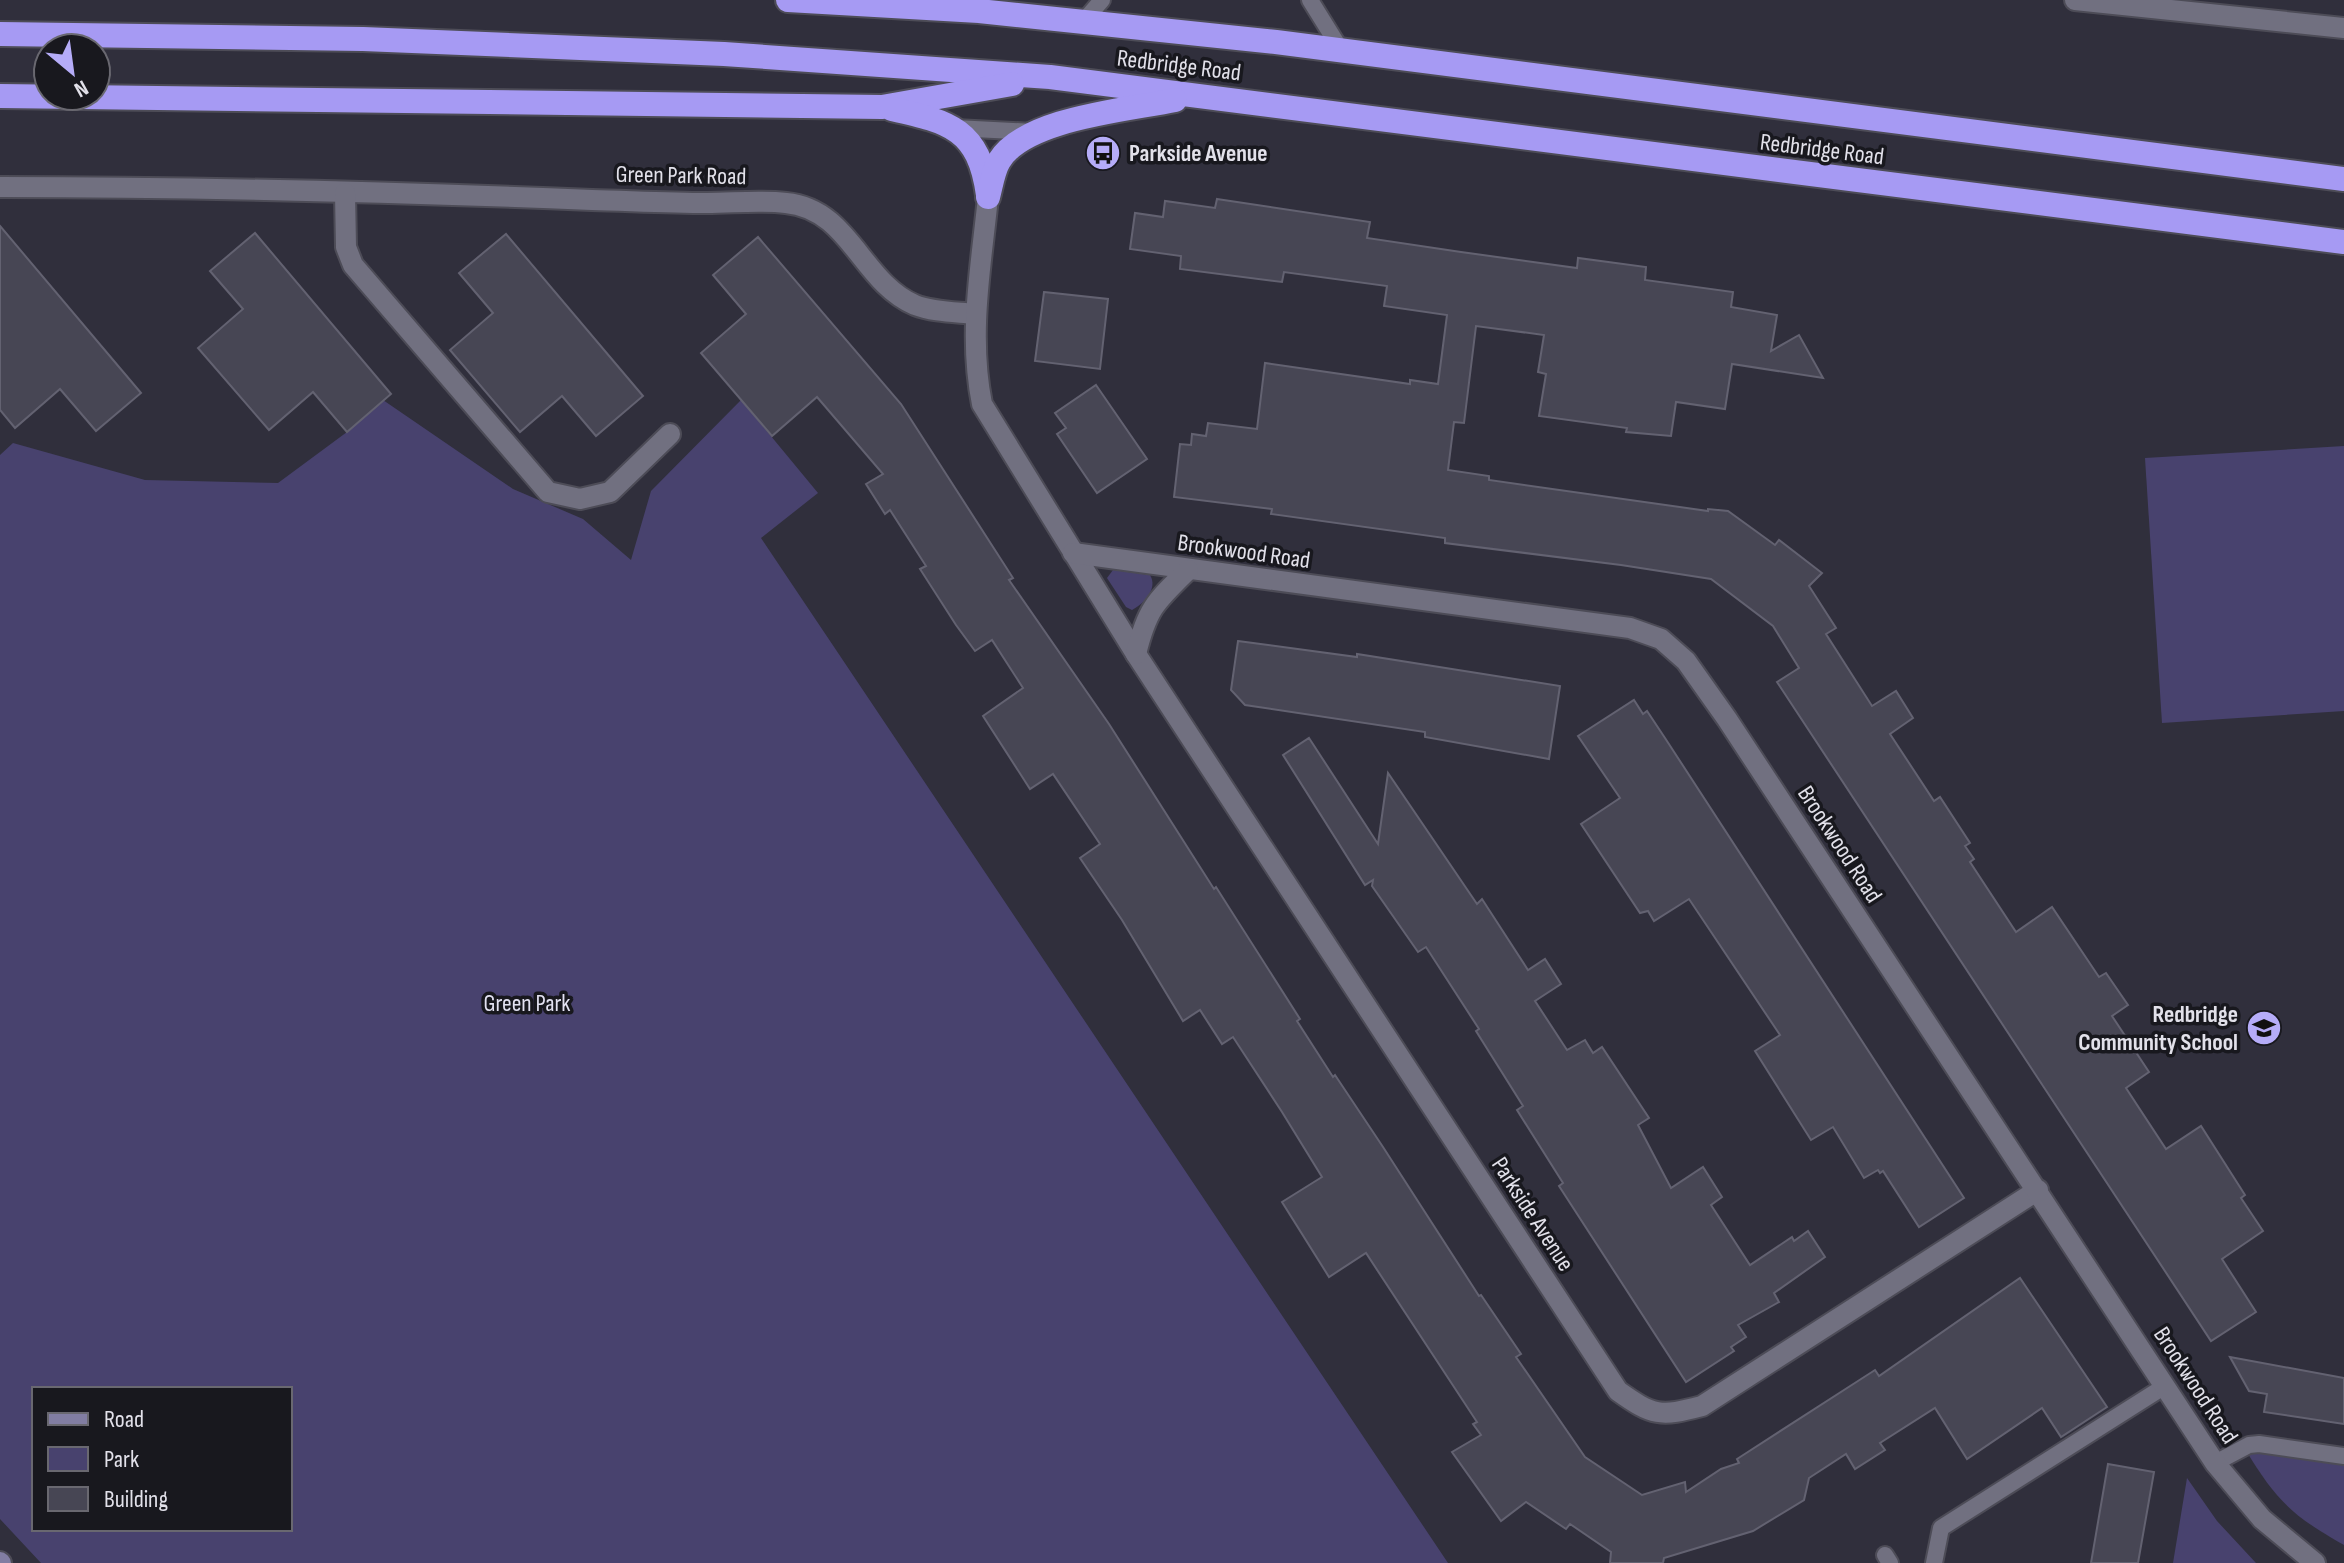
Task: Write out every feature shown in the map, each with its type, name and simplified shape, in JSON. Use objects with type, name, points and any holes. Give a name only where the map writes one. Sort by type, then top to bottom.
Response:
[{"type":"highway","name":"Redbridge Road","points":[[788,0],[979,11],[1341,50],[2344,179]]},
{"type":"highway","name":"Redbridge Road","points":[[0,34],[442,42],[724,54],[1050,77],[2344,242]]},
{"type":"highway","points":[[0,96],[882,107],[1050,77]]},
{"type":"highway","points":[[988,197],[999,162],[1016,142],[1033,132],[1197,96]]},
{"type":"highway","points":[[882,107],[936,119],[955,128],[969,142],[980,162],[988,197]]},
{"type":"street","points":[[2075,0],[2344,28]]},
{"type":"street","name":"Green Park Road","points":[[0,187],[786,203],[813,208],[828,218],[898,295],[931,309],[974,314]]},
{"type":"street","points":[[345,193],[346,247],[353,265],[548,492],[580,499],[610,492],[670,434]]},
{"type":"street","name":"Parkside Avenue","points":[[988,197],[974,314],[976,374],[982,404],[1136,654],[1618,1391],[1645,1411],[1671,1414],[1702,1406],[2038,1190]]},
{"type":"street","name":"Brookwood Road","points":[[1073,553],[1630,628],[1661,639],[1686,661],[1727,719],[2215,1463],[2262,1519],[2315,1563]]},
{"type":"street","points":[[1136,654],[1145,619],[1159,598],[1188,570]]},
{"type":"lane","points":[[1083,22],[1102,0]]},
{"type":"lane","points":[[1310,0],[1341,50]]},
{"type":"lane","points":[[955,128],[1033,132]]},
{"type":"lane","points":[[1934,1563],[1941,1528],[2165,1386]]},
{"type":"lane","points":[[2215,1463],[2249,1445],[2259,1444],[2344,1456]]},
{"type":"green space","name":"Green Park","points":[[383,400],[513,489],[583,519],[631,560],[651,491],[741,400],[818,493],[761,538],[1448,1563],[41,1563],[0,1519],[0,455],[13,443],[145,480],[278,483],[347,432]]},
{"type":"green space","points":[[2344,446],[2344,711],[2162,723],[2145,458]]},
{"type":"green space","points":[[1113,570],[1150,575],[1152,585],[1149,595],[1132,610],[1126,607],[1107,578]]},
{"type":"green space","points":[[2245,1449],[2344,1463],[2344,1545],[2286,1505]]},
{"type":"green space","points":[[2187,1478],[2217,1521],[2256,1563],[2173,1563]]},
{"type":"building","points":[[1217,199],[1370,222],[1367,238],[1577,268],[1578,258],[1646,267],[1645,280],[1733,292],[1731,307],[1777,315],[1771,351],[1799,335],[1823,378],[1732,364],[1725,409],[1676,402],[1671,436],[1626,432],[1627,428],[1539,416],[1546,374],[1538,372],[1544,335],[1476,326],[1464,423],[1454,422],[1448,470],[1489,476],[1489,480],[1708,511],[1728,511],[1775,545],[1779,540],[1822,573],[1809,586],[1836,628],[1826,634],[1872,706],[1896,691],[1913,718],[1890,734],[1934,801],[1940,797],[1970,843],[1965,846],[1974,859],[1970,862],[2016,932],[2052,907],[2099,977],[2106,973],[2128,1005],[2112,1016],[2149,1072],[2126,1088],[2166,1149],[2201,1126],[2245,1195],[2241,1198],[2263,1231],[2222,1259],[2256,1312],[2211,1341],[1777,682],[1799,668],[1773,626],[1711,579],[1445,543],[1445,538],[1271,514],[1272,509],[1174,497],[1180,444],[1191,445],[1192,434],[1206,436],[1208,423],[1257,429],[1265,363],[1410,384],[1410,380],[1438,384],[1447,315],[1384,306],[1387,286],[1284,272],[1282,282],[1180,269],[1181,256],[1130,249],[1135,213],[1163,217],[1165,201],[1215,208]]},
{"type":"building","points":[[0,226],[141,393],[96,431],[60,389],[15,428],[0,410]]},
{"type":"building","points":[[255,233],[391,394],[347,432],[313,392],[269,430],[198,348],[243,309],[210,271]]},
{"type":"building","points":[[506,234],[643,396],[596,436],[562,396],[520,432],[450,350],[493,313],[459,273]]},
{"type":"building","points":[[758,237],[901,404],[1013,578],[1009,580],[1109,724],[1300,1019],[1297,1021],[1333,1077],[1335,1075],[1479,1296],[1521,1354],[1516,1357],[1585,1457],[1642,1495],[1685,1482],[1686,1492],[1721,1469],[1739,1463],[1737,1459],[1875,1370],[1879,1376],[2020,1278],[2107,1407],[2061,1437],[2042,1408],[1967,1459],[1935,1408],[1880,1443],[1885,1450],[1855,1469],[1846,1454],[1809,1478],[1804,1500],[1753,1531],[1664,1558],[1663,1563],[1610,1563],[1611,1552],[1570,1524],[1566,1529],[1526,1502],[1501,1521],[1452,1452],[1481,1435],[1473,1424],[1477,1422],[1366,1253],[1329,1277],[1282,1202],[1322,1177],[1282,1112],[1233,1037],[1222,1044],[1200,1010],[1183,1021],[1080,858],[1100,844],[1053,774],[1030,789],[983,716],[1023,688],[992,640],[975,651],[956,625],[920,569],[926,566],[890,510],[885,514],[866,484],[883,474],[817,397],[772,436],[701,353],[746,314],[713,275]]},
{"type":"building","points":[[1044,292],[1108,299],[1100,369],[1035,361]]},
{"type":"building","points":[[1096,385],[1147,459],[1097,493],[1057,434],[1066,428],[1055,413]]},
{"type":"building","points":[[1238,641],[1357,657],[1357,654],[1560,686],[1549,759],[1425,737],[1425,732],[1245,705],[1231,690]]},
{"type":"building","points":[[1634,700],[1643,714],[1647,711],[1665,738],[1964,1198],[1919,1227],[1883,1171],[1880,1173],[1878,1170],[1864,1178],[1833,1127],[1811,1140],[1755,1051],[1780,1035],[1689,899],[1654,921],[1648,911],[1640,913],[1581,824],[1620,798],[1578,736]]},
{"type":"building","points":[[1309,738],[1378,844],[1388,773],[1477,904],[1482,899],[1528,970],[1545,959],[1561,984],[1535,1001],[1567,1050],[1585,1040],[1593,1053],[1602,1047],[1649,1118],[1638,1125],[1671,1188],[1703,1167],[1722,1197],[1711,1205],[1750,1265],[1792,1237],[1794,1241],[1808,1231],[1825,1257],[1774,1293],[1779,1302],[1738,1325],[1746,1337],[1731,1347],[1734,1351],[1686,1382],[1559,1186],[1563,1183],[1517,1110],[1523,1106],[1476,1031],[1479,1029],[1426,947],[1418,952],[1372,886],[1373,880],[1365,885],[1283,755]]},
{"type":"building","points":[[2230,1357],[2344,1378],[2344,1424],[2264,1412],[2267,1394],[2249,1391]]},
{"type":"building","points":[[2108,1464],[2154,1472],[2138,1563],[2091,1563]]},
{"type":"place","name":"Parkside Avenue","points":[[1103,153]]},
{"type":"place","name":"Redbridge Community School","points":[[2264,1028]]}]
